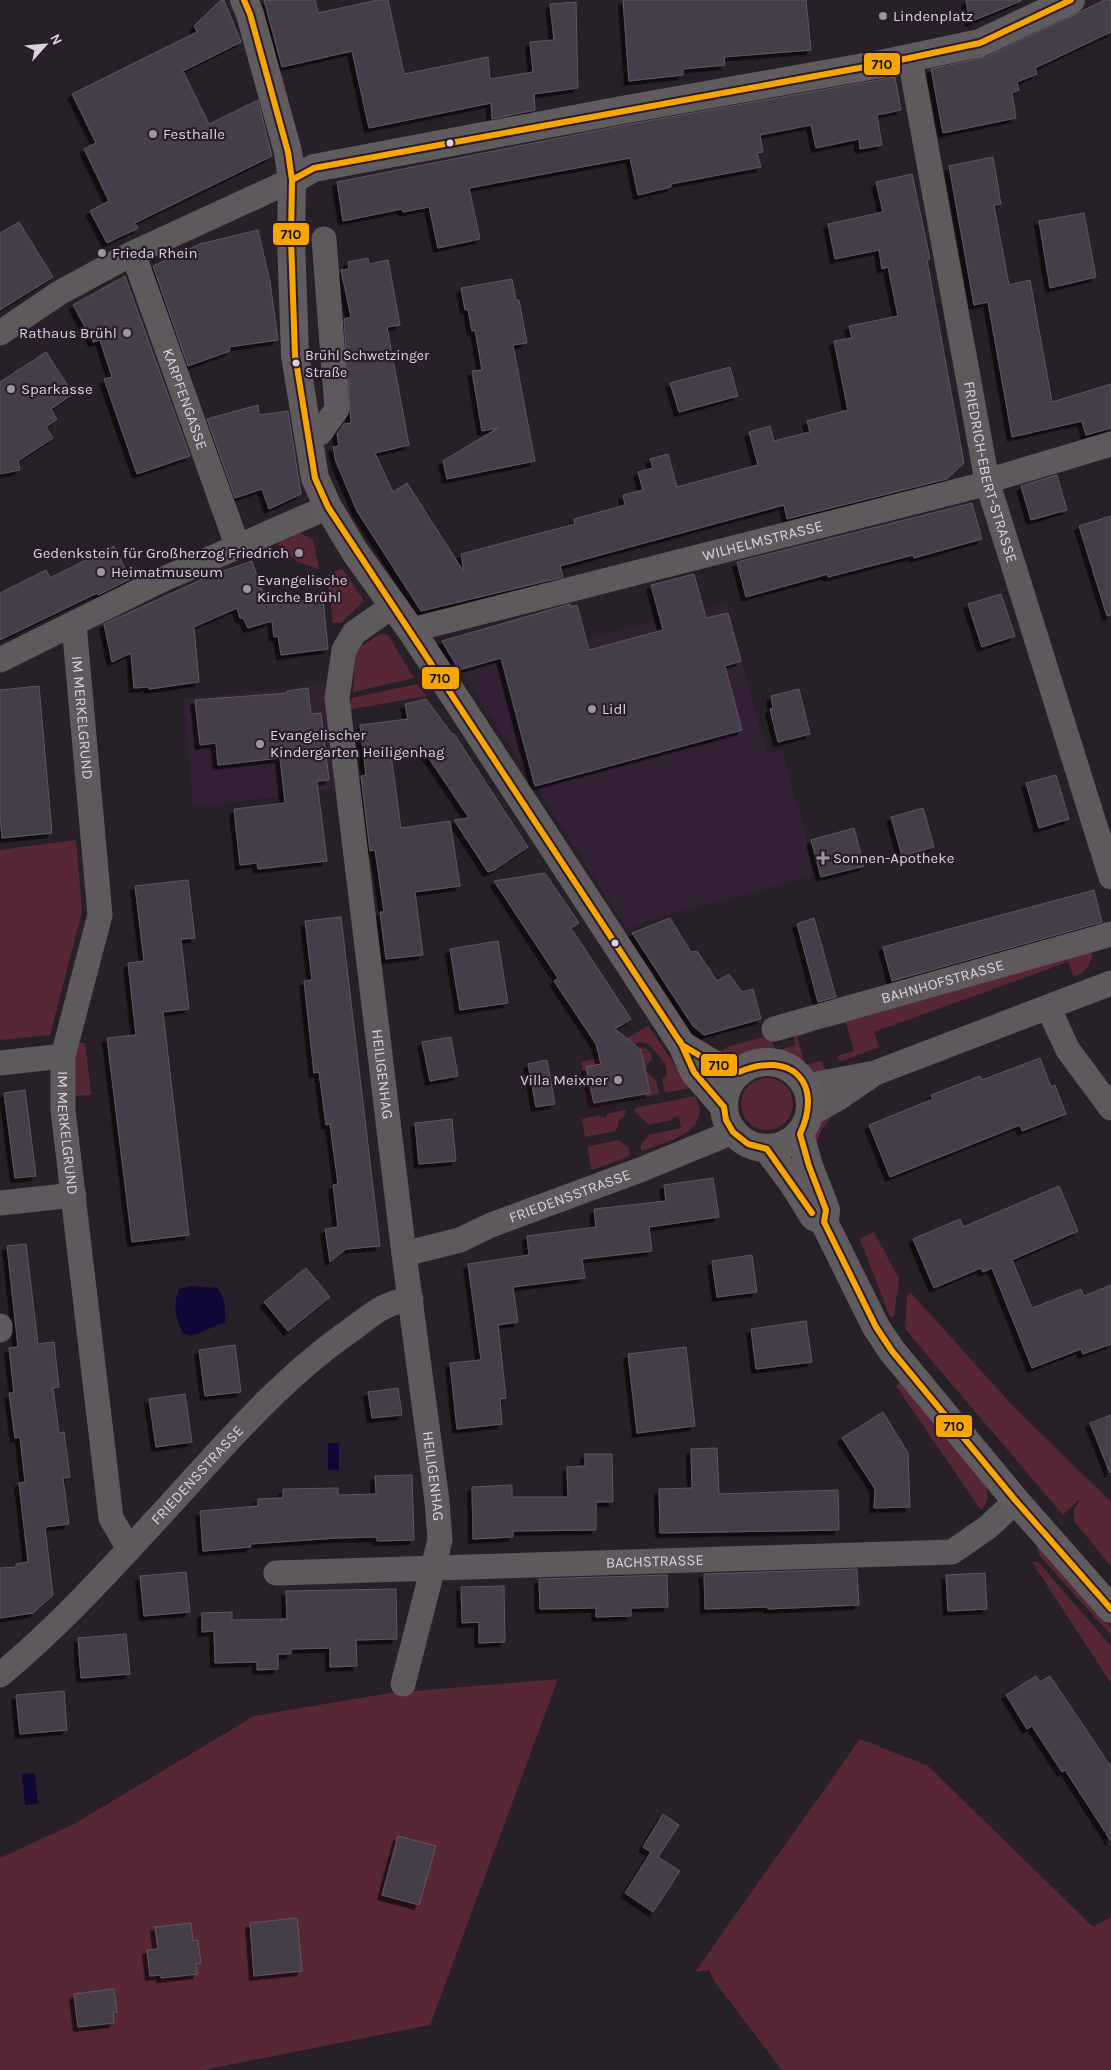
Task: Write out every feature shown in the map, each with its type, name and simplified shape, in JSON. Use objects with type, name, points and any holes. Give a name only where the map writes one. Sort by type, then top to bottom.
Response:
[{"type":"main road","points":[[244,0],[250,14],[288,152],[292,180],[291,239],[295,355],[315,478],[328,507],[356,552],[413,633],[682,1045],[694,1072],[728,1119],[748,1144],[767,1148],[790,1142],[804,1124]]},
{"type":"main road","points":[[292,180],[314,168],[910,58],[980,43],[1071,0]]},
{"type":"main road","points":[[682,1045],[712,1063],[739,1072]]},
{"type":"main road","points":[[728,1119],[730,1082],[739,1072],[750,1065],[763,1062],[776,1063],[788,1067],[798,1075],[806,1086],[810,1100],[804,1124],[809,1166],[826,1210],[824,1222],[876,1327],[892,1351],[1016,1501],[1111,1609]]},
{"type":"main road","points":[[767,1148],[792,1182],[814,1217],[824,1222]]},
{"type":"street","name":"FRIEDRICH-EBERT-STRASSE","points":[[910,58],[987,481],[1111,877]]},
{"type":"street","points":[[0,333],[59,294],[133,253],[292,180]]},
{"type":"street","points":[[307,437],[320,433],[337,409],[324,239]]},
{"type":"street","name":"KARPFENGASSE","points":[[133,253],[237,546]]},
{"type":"street","name":"WILHELMSTRASSE","points":[[413,633],[423,627],[977,486],[987,481],[1111,444]]},
{"type":"street","points":[[0,660],[159,581],[328,507]]},
{"type":"street","name":"HEILIGENHAG","points":[[394,605],[354,632],[344,650],[337,698],[404,1254],[437,1502],[440,1540],[402,1684]]},
{"type":"street","name":"IM MERKELGRUND","points":[[74,624],[100,915],[63,1056],[64,1110],[111,1518],[128,1549]]},
{"type":"street","name":"BAHNHOFSTRASSE","points":[[774,1029],[1111,934]]},
{"type":"street","points":[[806,1086],[875,1073],[1111,983]]},
{"type":"street","points":[[1048,1007],[1068,1050],[1111,1108]]},
{"type":"street","points":[[0,1063],[63,1056]]},
{"type":"street","points":[[804,1124],[875,1073]]},
{"type":"street","name":"FRIEDENSSTRASSE","points":[[404,1254],[460,1240],[491,1225],[640,1170],[728,1119]]},
{"type":"street","points":[[1,1196],[74,1195]]},
{"type":"street","name":"FRIEDENSSTRASSE","points":[[0,1675],[26,1654],[128,1549],[259,1406],[316,1355],[390,1302],[410,1299]]},
{"type":"street","name":"BACHSTRASSE","points":[[276,1573],[952,1552],[988,1527],[1016,1501]]},
{"type":"shaded area","points":[[300,533],[313,540],[319,569],[298,562],[277,544]]},
{"type":"shaded area","points":[[342,568],[364,601],[341,623],[333,623],[327,576]]},
{"type":"shaded area","points":[[727,603],[767,754],[782,750],[817,875],[645,921],[629,931],[461,671]]},
{"type":"shaded area","points":[[380,634],[388,635],[414,678],[353,692],[356,650]]},
{"type":"shaded area","name":"Evangelischer Kindergarten Heiligenhag","points":[[325,684],[337,789],[193,807],[184,699]]},
{"type":"shaded area","points":[[417,684],[426,696],[347,710],[352,698]]},
{"type":"shaded area","points":[[76,840],[82,912],[50,1035],[0,1040],[0,850]]},
{"type":"shaded area","points":[[1093,948],[1092,958],[1088,966],[1079,974],[1074,976],[1068,962],[874,1032],[879,1047],[840,1062],[837,1056],[854,1051],[846,1023],[829,1027],[829,1023]]},
{"type":"shaded area","points":[[811,1024],[813,1032],[797,1037],[805,1065],[821,1061],[826,1071],[811,1074],[792,1059],[778,1053],[763,1052],[735,1056],[723,1055],[723,1050],[727,1047],[770,1035],[775,1051],[796,1045],[791,1029]]},
{"type":"shaded area","points":[[648,1026],[691,1088],[665,1093],[662,1079],[667,1075],[665,1063],[649,1044],[641,1042],[613,1049],[613,1046]]},
{"type":"shaded area","points":[[79,1043],[85,1043],[91,1095],[73,1096],[73,1070]]},
{"type":"shaded area","points":[[644,1047],[651,1053],[652,1059],[647,1064],[646,1071],[656,1081],[659,1094],[634,1099],[633,1097],[650,1093],[642,1054],[644,1052],[641,1051],[628,1055],[627,1051]]},
{"type":"shaded area","points":[[600,1058],[601,1064],[586,1068],[594,1102],[622,1099],[623,1101],[590,1107],[581,1062]]},
{"type":"shaded area","points":[[767,1078],[781,1082],[789,1090],[793,1104],[789,1118],[781,1126],[767,1130],[753,1126],[745,1118],[741,1104],[745,1090],[753,1082]]},
{"type":"shaded area","points":[[695,1096],[699,1108],[698,1119],[693,1127],[674,1139],[641,1151],[641,1144],[649,1135],[681,1128],[679,1116],[672,1118],[672,1120],[649,1125],[635,1112],[635,1108]]},
{"type":"shaded area","points":[[625,1110],[626,1114],[619,1120],[616,1131],[585,1137],[582,1119],[600,1115],[600,1118],[607,1117],[607,1114]]},
{"type":"shaded area","points":[[834,1114],[822,1129],[816,1143],[814,1138],[819,1127]]},
{"type":"shaded area","points":[[618,1140],[629,1148],[630,1156],[592,1170],[587,1147]]},
{"type":"shaded area","points":[[874,1232],[899,1279],[894,1316],[890,1317],[860,1239]]},
{"type":"shaded area","points":[[191,1286],[217,1288],[223,1300],[225,1312],[225,1322],[192,1336],[183,1333],[178,1322],[176,1306],[179,1289]]},
{"type":"shaded area","points":[[911,1293],[1011,1404],[1111,1502],[1111,1566],[1074,1521],[1074,1509],[1080,1501],[1078,1500],[1063,1515],[905,1329],[907,1296]]},
{"type":"shaded area","points":[[900,1382],[986,1486],[987,1499],[981,1510],[896,1386]]},
{"type":"shaded area","points":[[328,1443],[339,1443],[339,1470],[328,1470]]},
{"type":"shaded area","points":[[1035,1542],[1111,1627],[1111,1635],[1040,1556]]},
{"type":"shaded area","points":[[1032,1562],[1038,1562],[1111,1646],[1111,1683]]},
{"type":"shaded area","points":[[558,1679],[430,2025],[203,2070],[0,2070],[0,1858],[74,1824],[254,1716],[390,1693]]},
{"type":"shaded area","points":[[860,1739],[928,1766],[1093,1927],[1111,1917],[1111,2070],[782,2070],[714,1981],[709,1970],[695,1972]]},
{"type":"shaded area","points":[[35,1773],[38,1804],[25,1805],[22,1774]]},
{"type":"building","name":"Festhalle","points":[[221,0],[224,0],[241,42],[183,71],[209,124],[258,100],[272,156],[135,223],[138,228],[107,243],[90,211],[109,201],[84,149],[96,143],[72,94],[197,32],[194,26]]},
{"type":"building","points":[[264,0],[315,0],[318,13],[378,0],[388,0],[404,74],[488,57],[490,79],[533,72],[530,42],[554,40],[550,4],[576,2],[578,88],[534,94],[535,110],[492,119],[491,103],[369,128],[352,51],[282,67]]},
{"type":"building","points":[[623,0],[806,0],[811,50],[724,57],[725,65],[683,69],[683,75],[629,81]]},
{"type":"building","points":[[966,0],[1021,0],[1021,1],[970,22]]},
{"type":"building","points":[[1105,0],[1111,0],[1111,32],[1035,68],[1037,74],[1017,82],[1019,90],[1012,93],[1016,118],[943,133],[931,69],[986,57]]},
{"type":"building","points":[[895,77],[901,110],[877,115],[882,145],[860,149],[859,139],[816,148],[811,125],[760,135],[763,152],[757,153],[761,167],[671,184],[671,187],[638,195],[630,158],[469,188],[480,239],[438,248],[429,207],[403,212],[402,209],[343,221],[337,182],[625,125]]},
{"type":"building","points":[[993,157],[1001,204],[994,205],[1009,285],[1030,280],[1052,402],[1111,384],[1111,428],[1086,435],[1082,421],[1012,437],[988,302],[974,305],[949,166]]},
{"type":"building","points":[[912,174],[930,259],[927,260],[964,463],[947,479],[787,519],[784,505],[560,566],[563,577],[421,611],[357,511],[336,462],[333,447],[339,446],[337,434],[344,424],[351,423],[344,319],[351,317],[341,270],[349,269],[348,262],[368,258],[369,264],[388,260],[400,325],[387,327],[409,445],[375,453],[393,492],[407,483],[464,572],[461,554],[575,524],[574,519],[625,505],[623,495],[643,490],[638,472],[653,468],[650,459],[668,454],[677,487],[758,465],[749,432],[770,426],[774,441],[810,432],[807,421],[848,410],[834,341],[852,338],[849,326],[898,316],[888,267],[882,269],[879,250],[835,259],[828,224],[883,212],[876,182]]},
{"type":"building","points":[[1084,213],[1096,277],[1050,288],[1039,221]]},
{"type":"building","points":[[19,222],[53,277],[0,310],[0,233]]},
{"type":"building","points":[[258,230],[270,282],[278,340],[229,347],[230,351],[188,366],[153,266],[200,244]]},
{"type":"building","points":[[125,276],[190,456],[137,474],[104,379],[112,377],[100,340],[93,342],[73,305]]},
{"type":"building","points":[[512,279],[516,300],[519,300],[527,343],[513,345],[535,461],[447,479],[443,461],[498,428],[482,431],[472,371],[482,370],[475,330],[472,331],[468,309],[465,310],[461,288]]},
{"type":"building","points":[[46,352],[73,394],[51,409],[57,419],[46,427],[53,438],[18,461],[20,470],[0,474],[0,382]]},
{"type":"building","points":[[730,367],[738,396],[679,412],[670,383]]},
{"type":"building","points":[[258,405],[259,415],[288,411],[301,494],[269,509],[262,489],[235,498],[207,419]]},
{"type":"building","points":[[1057,475],[1067,510],[1031,520],[1021,486]]},
{"type":"building","points":[[972,503],[982,539],[914,558],[913,555],[828,577],[828,574],[746,597],[737,562]]},
{"type":"building","points":[[1111,516],[1111,615],[1107,616],[1079,526]]},
{"type":"building","points":[[114,546],[130,579],[0,640],[0,593],[46,570],[50,578]]},
{"type":"building","points":[[252,561],[267,605],[323,598],[328,649],[281,655],[278,636],[274,637],[272,621],[248,628],[243,618],[240,618],[237,608],[194,627],[199,682],[149,689],[149,687],[134,688],[131,653],[112,662],[104,624],[209,576]]},
{"type":"building","points":[[694,574],[706,618],[728,613],[741,661],[725,666],[742,730],[535,786],[501,658],[459,670],[442,641],[570,604],[571,607],[577,605],[589,650],[663,630],[651,585]]},
{"type":"building","points":[[1001,594],[1015,636],[982,647],[968,604]]},
{"type":"building","points":[[39,686],[52,833],[2,838],[0,812],[0,690]]},
{"type":"building","points":[[308,688],[311,714],[321,713],[329,780],[317,781],[327,861],[258,869],[257,863],[240,865],[234,809],[285,803],[280,758],[218,765],[216,743],[200,745],[195,700],[287,693],[287,691]]},
{"type":"building","points":[[799,689],[810,734],[778,742],[770,709],[773,708],[771,696]]},
{"type":"building","points":[[426,699],[452,734],[454,734],[528,847],[488,872],[454,820],[469,818],[424,751],[391,755],[401,828],[450,821],[460,886],[415,892],[423,955],[386,959],[380,912],[384,912],[375,850],[370,851],[361,776],[366,775],[360,725],[408,719],[405,704]]},
{"type":"building","points":[[1056,775],[1069,819],[1039,828],[1026,783]]},
{"type":"building","points":[[923,808],[934,847],[902,856],[891,817]]},
{"type":"building","points":[[854,828],[864,866],[821,877],[811,840]]},
{"type":"building","points":[[545,873],[579,923],[571,928],[631,1019],[615,1029],[641,1050],[650,1093],[594,1103],[586,1067],[601,1064],[596,1044],[554,981],[558,978],[494,881]]},
{"type":"building","points":[[188,880],[195,938],[181,939],[189,1009],[163,1012],[189,1235],[132,1242],[107,1038],[136,1035],[128,963],[144,961],[135,886]]},
{"type":"building","points":[[1094,890],[1102,922],[892,981],[883,947]]},
{"type":"building","points":[[341,917],[380,1246],[346,1249],[330,1262],[325,1229],[338,1227],[333,1185],[338,1184],[330,1124],[326,1125],[319,1072],[314,1073],[304,981],[312,980],[305,921]]},
{"type":"building","points":[[670,918],[691,952],[697,951],[717,981],[729,974],[742,992],[753,989],[761,1019],[704,1035],[693,1026],[632,933]]},
{"type":"building","points":[[814,918],[836,997],[818,1002],[797,924]]},
{"type":"building","points":[[498,941],[508,1003],[460,1010],[450,949]]},
{"type":"building","points":[[451,1037],[458,1076],[430,1081],[422,1042]]},
{"type":"building","points":[[1040,1058],[1051,1087],[1055,1085],[1066,1114],[1022,1131],[1020,1125],[890,1177],[869,1125],[933,1099],[931,1095],[980,1076],[982,1080]]},
{"type":"building","points":[[547,1060],[555,1104],[536,1107],[528,1064]]},
{"type":"building","points":[[25,1090],[36,1176],[15,1178],[4,1093]]},
{"type":"building","points":[[452,1119],[456,1161],[419,1164],[415,1123]]},
{"type":"building","points":[[713,1178],[719,1217],[649,1227],[652,1251],[582,1259],[585,1278],[513,1287],[518,1322],[498,1325],[506,1398],[500,1399],[502,1424],[457,1429],[450,1363],[481,1360],[468,1264],[529,1255],[527,1236],[596,1227],[594,1209],[666,1201],[664,1185]]},
{"type":"building","points":[[1059,1186],[1078,1231],[1012,1260],[1032,1308],[1081,1289],[1084,1296],[1111,1285],[1111,1344],[1083,1354],[1081,1349],[1032,1368],[992,1268],[983,1272],[981,1268],[934,1288],[913,1239],[960,1219],[963,1227]]},
{"type":"building","points":[[26,1244],[38,1344],[54,1342],[59,1387],[53,1388],[59,1433],[64,1432],[70,1477],[63,1478],[69,1524],[45,1527],[53,1595],[33,1613],[0,1618],[0,1568],[16,1567],[16,1564],[28,1562],[19,1483],[25,1482],[20,1437],[15,1438],[9,1393],[14,1393],[9,1348],[18,1347],[7,1246]]},
{"type":"building","points":[[752,1255],[757,1292],[717,1297],[712,1261]]},
{"type":"building","points":[[306,1268],[330,1297],[288,1331],[264,1302]]},
{"type":"building","points":[[806,1321],[812,1362],[756,1369],[751,1329]]},
{"type":"building","points":[[235,1345],[241,1392],[205,1396],[199,1350]]},
{"type":"building","points":[[686,1347],[695,1426],[637,1433],[628,1354]]},
{"type":"building","points":[[398,1388],[402,1415],[372,1418],[368,1392]]},
{"type":"building","points":[[185,1394],[192,1442],[156,1447],[149,1399]]},
{"type":"building","points":[[883,1412],[908,1453],[910,1507],[874,1508],[875,1489],[842,1438]]},
{"type":"building","points":[[1111,1415],[1111,1472],[1110,1473],[1090,1423]]},
{"type":"building","points":[[717,1448],[719,1494],[838,1490],[839,1530],[660,1533],[659,1489],[692,1488],[691,1449]]},
{"type":"building","points":[[585,1454],[612,1454],[613,1502],[596,1502],[596,1530],[513,1531],[513,1537],[473,1539],[472,1487],[512,1485],[512,1497],[568,1497],[567,1467],[585,1466]]},
{"type":"building","points":[[412,1475],[414,1540],[377,1541],[377,1537],[338,1538],[250,1544],[251,1547],[203,1551],[200,1511],[258,1506],[258,1499],[283,1498],[283,1489],[338,1488],[338,1495],[376,1494],[375,1476]]},
{"type":"building","points":[[857,1569],[859,1605],[768,1609],[768,1607],[705,1609],[704,1574]]},
{"type":"building","points":[[186,1572],[190,1612],[144,1616],[140,1576]]},
{"type":"building","points":[[985,1573],[987,1609],[948,1611],[946,1575]]},
{"type":"building","points":[[667,1575],[668,1607],[631,1608],[631,1616],[596,1617],[596,1608],[540,1609],[539,1579]]},
{"type":"building","points":[[504,1586],[505,1642],[479,1643],[479,1622],[462,1623],[461,1587]]},
{"type":"building","points":[[396,1589],[397,1639],[356,1640],[357,1666],[330,1667],[330,1648],[291,1649],[291,1654],[278,1654],[278,1669],[257,1670],[257,1662],[215,1663],[214,1631],[202,1632],[202,1613],[232,1612],[232,1620],[287,1619],[286,1591]]},
{"type":"building","points":[[126,1634],[130,1674],[81,1678],[78,1638]]},
{"type":"building","points":[[1036,1676],[1040,1682],[1050,1676],[1111,1767],[1111,1841],[1065,1770],[1062,1772],[1032,1726],[1027,1729],[1006,1695]]},
{"type":"building","points":[[64,1691],[67,1730],[20,1734],[16,1695]]},
{"type":"building","points":[[663,1814],[679,1825],[658,1857],[680,1871],[653,1912],[625,1893],[651,1852],[643,1847]]},
{"type":"building","points":[[398,1836],[436,1846],[419,1905],[382,1895]]},
{"type":"building","points":[[297,1918],[302,1971],[254,1976],[250,1923]]},
{"type":"building","points":[[191,1923],[193,1941],[198,1940],[201,1963],[196,1964],[198,1974],[161,1978],[161,1975],[150,1976],[147,1950],[158,1949],[155,1927]]},
{"type":"building","points":[[114,1989],[117,2012],[113,2012],[114,2023],[78,2027],[74,1994]]},
{"type":"transit line","name":"710","points":[[244,0],[250,14],[288,152],[292,180],[291,239],[295,355],[315,478],[328,507],[682,1045],[712,1063],[739,1072],[758,1066],[774,1065],[787,1068],[798,1075],[805,1086],[808,1099],[806,1116],[800,1134],[809,1166],[826,1210],[824,1222],[876,1327],[892,1351],[1016,1501],[1111,1609]]},
{"type":"transit line","name":"710","points":[[292,180],[314,168],[881,64],[980,43],[1071,0]]},
{"type":"transit line","name":"710","points":[[680,1041],[694,1072],[724,1107],[726,1120],[733,1132],[748,1144],[767,1149],[812,1213]]},
{"type":"place","name":"Lindenplatz","points":[[883,16]]},
{"type":"place","name":"Festhalle","points":[[153,134]]},
{"type":"place","name":"Frieda Rhein","points":[[102,253]]},
{"type":"place","name":"Rathaus Brühl","points":[[127,333]]},
{"type":"place","name":"Brühl Schwetzinger Straße","points":[[296,363]]},
{"type":"place","name":"Sparkasse","points":[[11,389]]},
{"type":"place","name":"Gedenkstein für Großherzog Friedrich","points":[[299,553]]},
{"type":"place","name":"Heimatmuseum","points":[[101,572]]},
{"type":"place","name":"Evangelische Kirche Brühl","points":[[247,589]]},
{"type":"place","name":"Lidl","points":[[592,709]]},
{"type":"place","name":"Evangelischer Kindergarten Heiligenhag","points":[[260,744]]},
{"type":"place","name":"Sonnen-Apotheke","points":[[823,858]]},
{"type":"place","name":"Villa Meixner","points":[[618,1080]]}]
